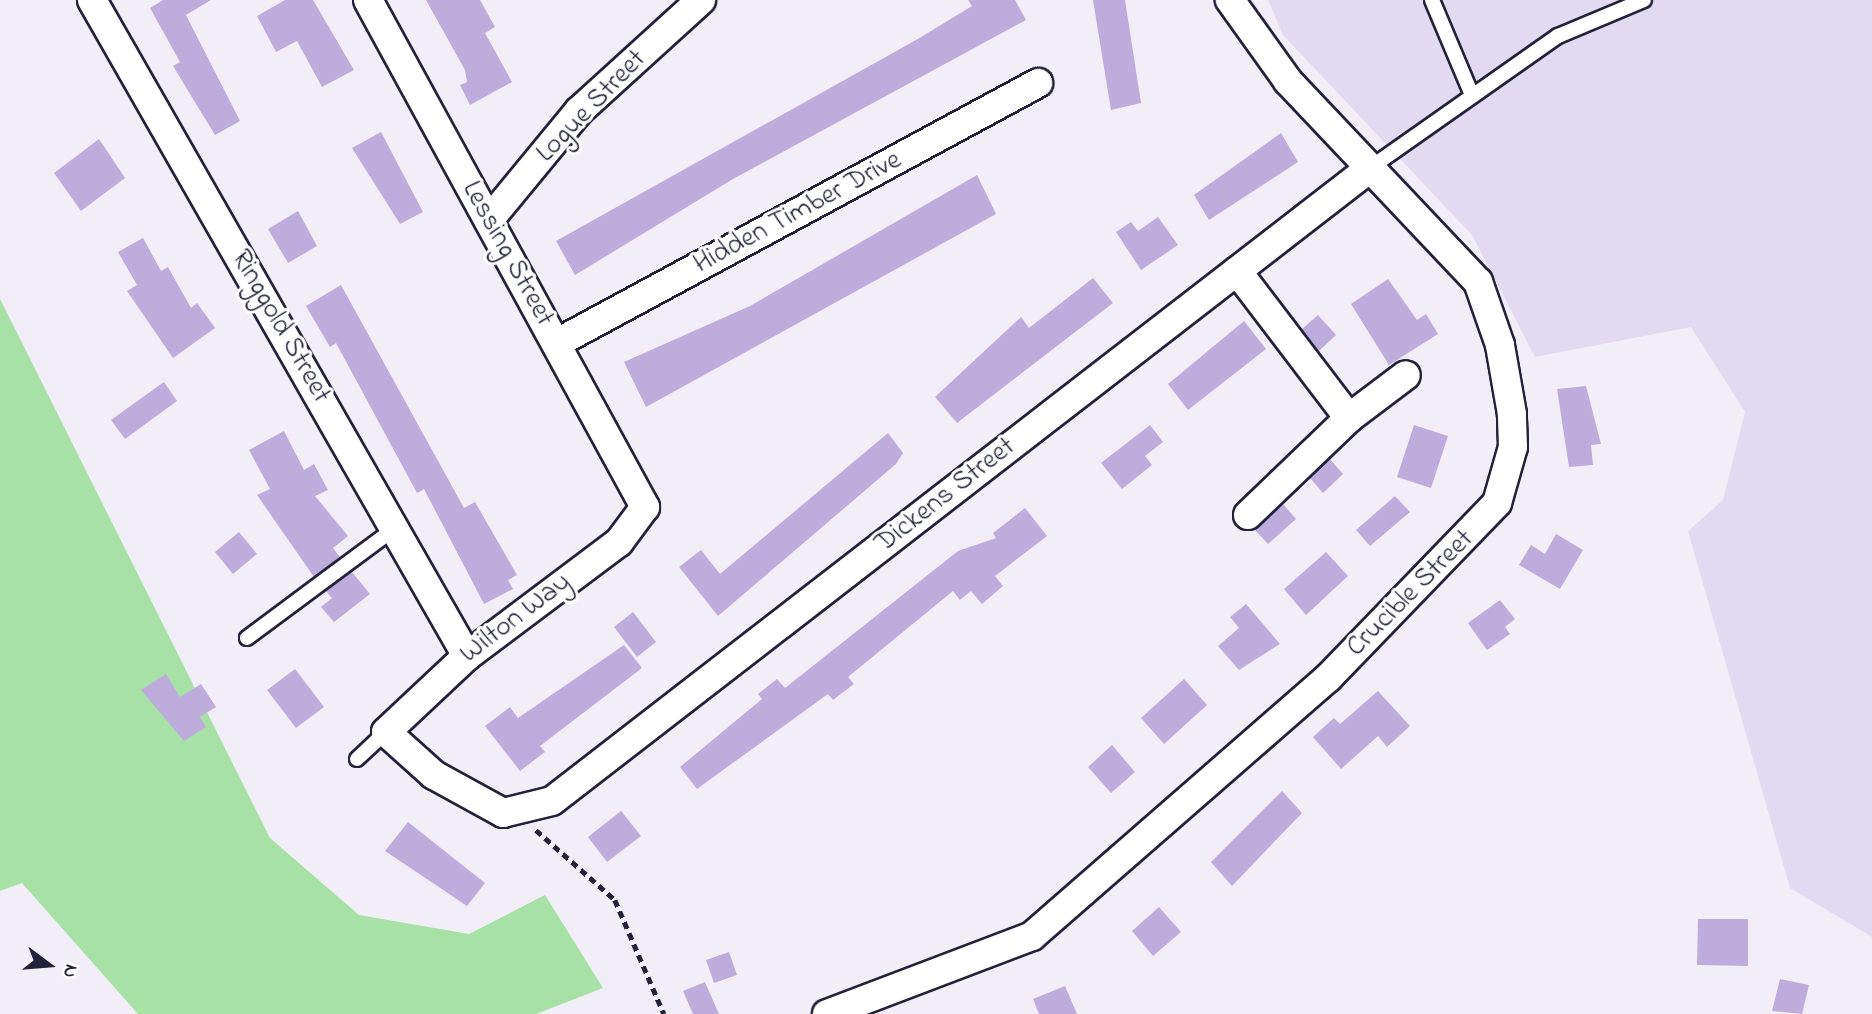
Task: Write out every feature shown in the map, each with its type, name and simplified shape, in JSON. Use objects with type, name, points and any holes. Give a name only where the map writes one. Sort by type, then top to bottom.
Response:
[{"type":"street","name":"Ringgold Street","points":[[92,0],[467,656]]},
{"type":"street","name":"Lessing Street","points":[[368,0],[645,508]]},
{"type":"street","name":"Logue Street","points":[[489,220],[579,111],[701,0]]},
{"type":"street","name":"Crucible Street","points":[[827,1014],[1032,936],[1328,678],[1497,503],[1513,447],[1512,414],[1500,345],[1478,282],[1288,81],[1230,0]]},
{"type":"street","name":"Hidden Timber Drive","points":[[557,343],[1038,83]]},
{"type":"street","name":"Dickens Street","points":[[517,813],[552,801],[1370,168]]},
{"type":"street","points":[[1237,271],[1349,418]]},
{"type":"street","points":[[1248,515],[1349,418],[1406,375]]},
{"type":"street","name":"Wilton Way","points":[[386,732],[467,656],[619,542],[645,508]]},
{"type":"street","points":[[386,732],[467,796],[517,813]]},
{"type":"lane","points":[[1432,0],[1471,93]]},
{"type":"lane","points":[[1370,168],[1471,93],[1558,36],[1644,0]]},
{"type":"lane","points":[[247,638],[395,528]]},
{"type":"lane","points":[[357,759],[386,732]]},
{"type":"path","points":[[517,813],[615,900],[664,1014]]},
{"type":"shaded area","points":[[1268,0],[1872,0],[1872,937],[1790,888],[1688,531],[1723,500],[1745,412],[1691,327],[1535,357],[1472,235],[1283,35]]},
{"type":"green space","points":[[0,299],[270,838],[359,915],[469,934],[545,895],[603,988],[536,1014],[138,1014],[22,883],[0,891]]},
{"type":"building","points":[[163,0],[211,0],[186,15],[240,121],[215,135],[173,66],[180,62],[150,8]]},
{"type":"building","points":[[285,0],[313,0],[354,70],[322,87],[297,41],[276,52],[257,16]]},
{"type":"building","points":[[426,0],[480,0],[495,27],[485,33],[512,82],[470,105],[460,85],[467,82],[465,70]]},
{"type":"building","points":[[968,0],[1015,0],[1026,20],[733,179],[575,275],[556,241],[916,40],[972,6]]},
{"type":"building","points":[[1093,0],[1125,0],[1141,103],[1111,110]]},
{"type":"building","points":[[381,132],[423,212],[400,224],[352,148]]},
{"type":"building","points":[[1281,133],[1298,162],[1209,220],[1194,195]]},
{"type":"building","points":[[99,139],[125,178],[81,211],[54,173]]},
{"type":"building","points":[[977,175],[996,214],[646,407],[624,362],[750,306]]},
{"type":"building","points":[[298,211],[317,246],[288,263],[268,229]]},
{"type":"building","points":[[1158,217],[1178,245],[1141,270],[1116,232],[1131,222],[1138,231]]},
{"type":"building","points":[[143,238],[161,271],[168,267],[191,308],[197,303],[215,328],[173,358],[127,291],[137,285],[118,252]]},
{"type":"building","points":[[1093,278],[1113,303],[957,423],[935,397],[1021,317],[1029,328]]},
{"type":"building","points":[[1388,279],[1417,320],[1426,314],[1438,334],[1389,365],[1351,304]]},
{"type":"building","points":[[341,285],[464,508],[475,502],[517,575],[508,580],[513,589],[484,604],[424,489],[417,493],[336,343],[330,347],[306,306]]},
{"type":"building","points":[[1318,315],[1336,335],[1319,351],[1302,329]]},
{"type":"building","points":[[1244,321],[1266,349],[1188,410],[1168,384]]},
{"type":"building","points":[[164,382],[177,401],[125,439],[111,420]]},
{"type":"building","points":[[1586,386],[1601,444],[1591,445],[1593,465],[1569,467],[1557,389]]},
{"type":"building","points":[[1150,425],[1163,442],[1145,456],[1152,465],[1122,489],[1101,463]]},
{"type":"building","points":[[1414,425],[1448,436],[1431,488],[1397,477]]},
{"type":"building","points":[[284,431],[304,470],[314,464],[328,490],[315,496],[348,536],[333,548],[340,557],[314,577],[257,495],[270,489],[249,450]]},
{"type":"building","points":[[888,433],[903,453],[896,464],[718,616],[679,567],[701,550],[720,574]]},
{"type":"building","points":[[1330,459],[1343,474],[1323,493],[1310,478]]},
{"type":"building","points":[[1395,496],[1410,512],[1370,546],[1356,530]]},
{"type":"building","points":[[1283,504],[1296,519],[1268,544],[1255,530]]},
{"type":"building","points":[[1025,508],[1047,536],[995,576],[1003,586],[982,604],[971,591],[960,600],[953,591],[848,677],[854,684],[833,700],[828,694],[697,789],[680,767],[762,699],[758,694],[777,679],[785,688],[958,551],[996,538],[993,533]]},
{"type":"building","points":[[239,532],[257,554],[233,574],[215,552]]},
{"type":"building","points":[[1556,534],[1583,550],[1560,589],[1519,565],[1531,545],[1545,554]]},
{"type":"building","points":[[1326,552],[1348,576],[1306,615],[1284,589]]},
{"type":"building","points":[[352,572],[370,594],[334,622],[321,607],[332,598],[326,591]]},
{"type":"building","points":[[1500,600],[1515,619],[1505,627],[1510,634],[1487,650],[1468,623]]},
{"type":"building","points":[[1246,604],[1280,644],[1239,670],[1218,646],[1239,628],[1230,617]]},
{"type":"building","points":[[633,612],[656,642],[637,657],[614,627]]},
{"type":"building","points":[[624,645],[642,668],[540,746],[545,752],[520,771],[485,726],[510,707],[518,718]]},
{"type":"building","points":[[295,669],[324,707],[296,728],[267,690]]},
{"type":"building","points":[[166,674],[180,697],[201,684],[216,707],[200,717],[206,727],[184,741],[141,690]]},
{"type":"building","points":[[1184,679],[1207,705],[1164,744],[1141,718]]},
{"type":"building","points":[[1378,691],[1410,726],[1387,747],[1378,736],[1341,769],[1313,737],[1334,718],[1340,724]]},
{"type":"building","points":[[1112,745],[1135,772],[1111,793],[1088,767]]},
{"type":"building","points":[[1282,791],[1302,813],[1232,886],[1211,862]]},
{"type":"building","points":[[621,811],[641,836],[607,862],[588,837]]},
{"type":"building","points":[[408,822],[485,883],[467,906],[385,851]]},
{"type":"building","points":[[1159,907],[1181,932],[1153,956],[1132,931]]},
{"type":"building","points":[[1698,919],[1748,919],[1748,966],[1697,965]]},
{"type":"building","points":[[729,952],[737,975],[714,983],[706,960]]},
{"type":"building","points":[[1780,979],[1809,985],[1802,1014],[1772,1011]]},
{"type":"building","points":[[705,982],[719,1014],[693,1014],[683,991]]},
{"type":"building","points":[[1065,986],[1077,1014],[1039,1014],[1033,999]]}]
